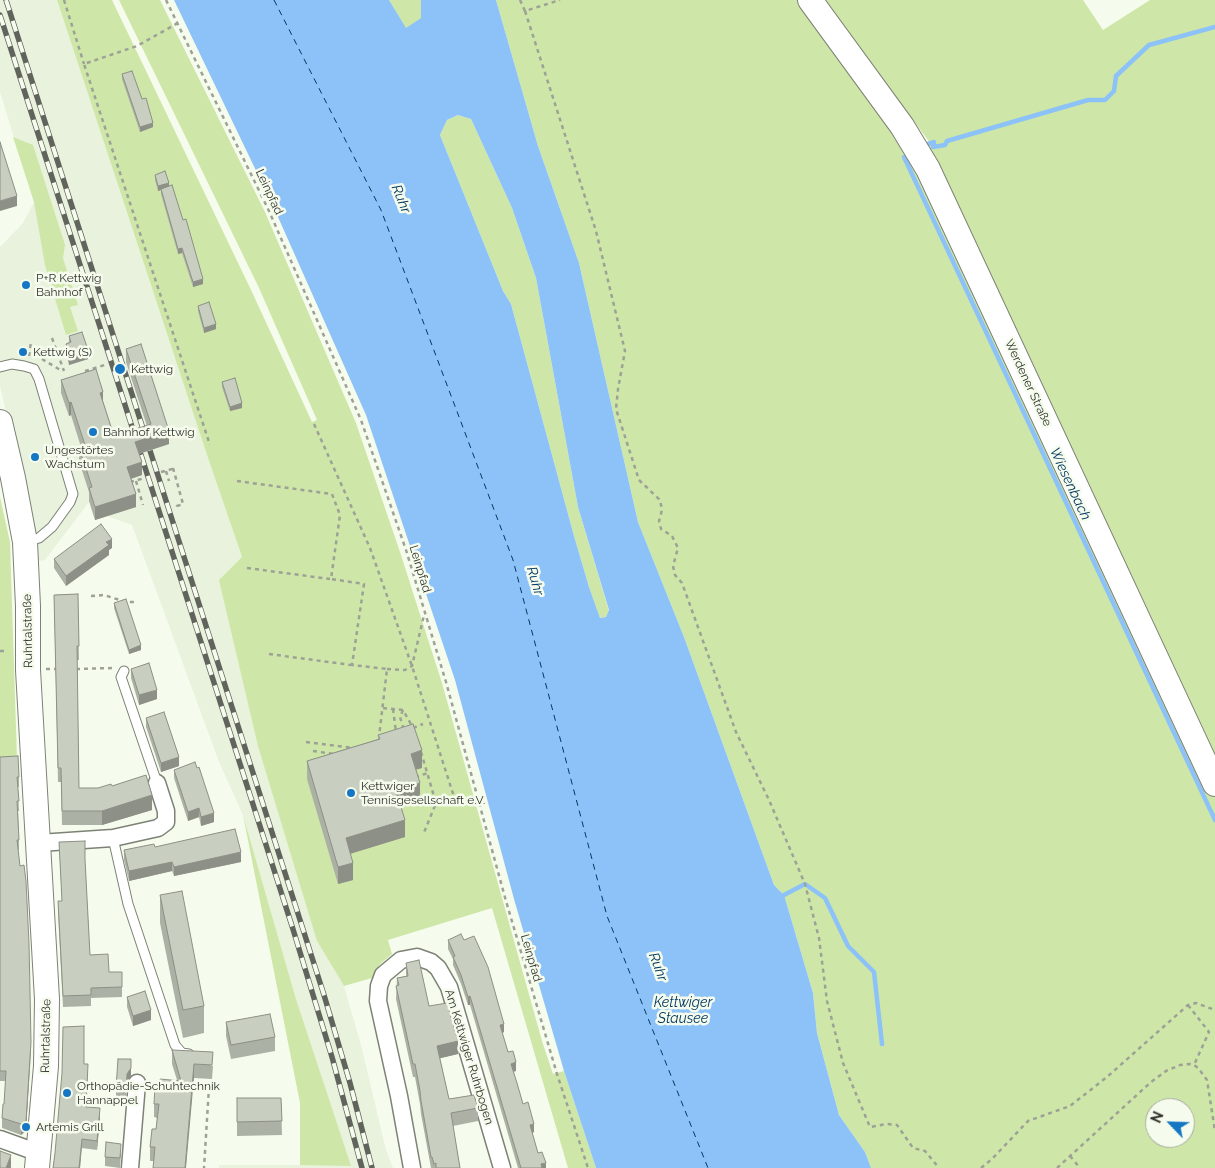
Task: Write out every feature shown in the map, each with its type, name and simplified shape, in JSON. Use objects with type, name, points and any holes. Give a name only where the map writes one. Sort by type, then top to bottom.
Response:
[{"type":"main road","name":"Werdener Straße","points":[[810,0],[902,126],[928,168],[1215,784]]},
{"type":"main road","name":"Ruhrtalstraße","points":[[0,422],[25,542],[28,670],[47,999],[46,1066],[38,1161]]},
{"type":"street","points":[[39,843],[113,838],[158,828],[166,822],[166,811],[157,783]]},
{"type":"street","name":"Am Kettwiger Ruhrbogen","points":[[412,1168],[399,1096],[378,1001],[379,986],[383,975],[401,960],[417,957],[431,962],[438,968],[449,987],[502,1168]]},
{"type":"street","points":[[130,1168],[137,1083]]},
{"type":"street","points":[[0,1140],[38,1161]]},
{"type":"lane","points":[[0,367],[12,364],[24,366],[34,370],[37,374],[73,494],[70,502],[52,527],[39,538],[25,542]]},
{"type":"lane","points":[[124,670],[121,677],[157,783]]},
{"type":"lane","points":[[113,838],[128,904],[175,1045],[182,1053],[199,1054]]},
{"type":"path","points":[[64,0],[210,445]]},
{"type":"path","name":"Leinpfad","points":[[166,0],[269,211],[361,420],[406,550],[446,682],[511,920],[556,1074],[588,1168]]},
{"type":"path","points":[[520,0],[596,231],[625,351],[616,409],[639,480],[660,500],[662,510],[659,521],[661,530],[672,536],[678,548],[673,566],[675,575],[682,583],[736,732],[769,800],[805,884],[819,938],[827,1001],[842,1062],[870,1127],[887,1124],[897,1125],[913,1148],[925,1151],[939,1168]]},
{"type":"path","points":[[525,11],[560,0]]},
{"type":"path","points":[[84,64],[137,46],[178,23]]},
{"type":"path","points":[[42,358],[64,371],[52,338]]},
{"type":"path","points":[[28,356],[31,342]]},
{"type":"path","points":[[85,371],[108,364]]},
{"type":"path","points":[[314,424],[370,548],[412,666],[456,803]]},
{"type":"path","points":[[161,472],[174,468],[183,504],[177,506],[178,509]]},
{"type":"path","points":[[166,470],[169,481]]},
{"type":"path","points":[[124,484],[145,478]]},
{"type":"path","points":[[136,480],[143,505]]},
{"type":"path","points":[[237,481],[332,494],[340,515],[331,579]]},
{"type":"path","points":[[247,568],[364,584],[352,665]]},
{"type":"path","points":[[91,596],[104,595],[126,602],[135,602]]},
{"type":"path","points":[[269,654],[405,670],[412,666],[424,613]]},
{"type":"path","points":[[71,669],[117,668],[124,670]]},
{"type":"path","points":[[378,744],[387,669]]},
{"type":"path","points":[[383,708],[403,710]]},
{"type":"path","points":[[393,709],[398,739]]},
{"type":"path","points":[[403,710],[413,728],[423,724]]},
{"type":"path","points":[[403,710],[400,717],[405,735]]},
{"type":"path","points":[[390,735],[396,733]]},
{"type":"path","points":[[379,736],[384,736]]},
{"type":"path","points":[[306,742],[359,749]]},
{"type":"path","points":[[419,746],[436,803],[423,835]]},
{"type":"path","points":[[313,751],[341,756]]},
{"type":"path","points":[[413,778],[428,773]]},
{"type":"path","points":[[980,1168],[1028,1120],[1070,1106],[1107,1078],[1188,1005],[1196,1003],[1215,1010]]},
{"type":"path","points":[[1188,1005],[1210,1032],[1194,1065]]},
{"type":"path","points":[[1057,1168],[1151,1082],[1166,1071],[1180,1065],[1194,1065],[1207,1080],[1215,1130]]},
{"type":"path","points":[[191,1086],[209,1087],[204,1168]]},
{"type":"path","points":[[1070,1156],[1080,1168]]},
{"type":"shaded area","points":[[0,0],[57,0],[242,557],[317,941],[344,986],[361,1045],[386,1150],[393,1168],[219,1168],[219,1165],[350,1165],[296,999],[243,815],[219,762],[132,525],[107,516],[95,520],[89,502],[45,560],[33,562],[19,468],[0,386],[0,247],[23,223],[34,202],[0,92]]},
{"type":"green space","points":[[57,0],[112,0],[312,422],[317,420],[259,288],[119,0],[160,0],[265,212],[356,423],[442,683],[542,1041],[553,1074],[564,1071],[596,1168],[568,1168],[492,908],[388,940],[392,954],[380,964],[372,978],[344,986],[317,941],[258,746],[219,580],[242,557]]},
{"type":"green space","points":[[389,0],[421,0],[421,18],[406,29]]},
{"type":"green space","points":[[496,0],[800,0],[915,164],[1149,622],[931,151],[928,140],[822,0],[1083,0],[1103,30],[1150,0],[1215,0],[1215,1168],[871,1168],[865,1152],[839,1115],[817,1033],[813,993],[784,895],[774,885],[684,637],[638,522],[579,263],[538,146]]},
{"type":"green space","points":[[458,115],[471,119],[512,208],[536,278],[578,507],[609,611],[606,617],[600,618],[589,587],[511,304],[503,291],[440,135],[447,120]]},
{"type":"green space","points":[[13,137],[33,145],[65,245],[63,258],[78,305],[70,307],[78,331],[66,335],[45,265],[34,202]]},
{"type":"green space","points":[[0,497],[10,542],[17,759],[0,760]]},
{"type":"green space","points":[[243,815],[296,999],[351,1166],[300,1165],[300,1103]]},
{"type":"water","points":[[174,0],[389,0],[406,28],[421,18],[421,0],[496,0],[538,146],[579,263],[638,522],[684,637],[774,885],[784,895],[813,993],[817,1033],[839,1115],[865,1152],[871,1168],[596,1168],[564,1071],[514,899],[455,680],[366,415],[274,208]],"holes":[[[458,115],[471,119],[512,208],[536,278],[578,507],[609,610],[606,617],[600,618],[589,587],[511,304],[503,291],[440,135],[447,120]]]},
{"type":"building","points":[[132,71],[142,99],[146,98],[153,123],[140,127],[122,74]]},
{"type":"building","points":[[0,142],[17,196],[0,201]]},
{"type":"building","points":[[165,171],[169,183],[158,186],[155,175]]},
{"type":"building","points":[[172,185],[183,220],[186,219],[203,279],[193,282],[182,248],[178,249],[161,189]]},
{"type":"building","points":[[209,302],[216,324],[204,328],[198,306]]},
{"type":"building","points":[[82,332],[88,350],[69,356],[66,344],[71,342],[69,336]]},
{"type":"building","points":[[141,344],[169,431],[135,442],[142,462],[127,467],[136,494],[95,507],[89,488],[92,487],[79,447],[85,445],[71,402],[69,403],[61,380],[96,369],[103,392],[100,393],[114,436],[151,424],[126,349]]},
{"type":"building","points":[[235,378],[242,403],[230,407],[222,382]]},
{"type":"building","points":[[101,524],[112,539],[106,542],[109,545],[66,576],[54,559]]},
{"type":"building","points":[[78,594],[79,788],[98,788],[111,784],[112,786],[146,775],[152,795],[102,811],[62,811],[61,768],[58,768],[54,595]]},
{"type":"building","points":[[126,599],[141,645],[129,650],[114,603]]},
{"type":"building","points":[[149,663],[157,690],[139,695],[131,669]]},
{"type":"building","points":[[164,712],[179,757],[161,763],[146,718]]},
{"type":"building","points":[[413,724],[422,750],[411,754],[420,783],[396,791],[405,820],[346,838],[353,863],[338,867],[307,761],[380,739],[378,735]]},
{"type":"building","points":[[18,756],[19,801],[17,801],[19,840],[17,840],[20,866],[24,865],[26,881],[31,1042],[26,1121],[21,1124],[2,1118],[6,1071],[0,1071],[0,757]]},
{"type":"building","points":[[195,762],[197,768],[199,767],[214,813],[201,817],[199,808],[188,812],[174,770]]},
{"type":"building","points":[[235,829],[241,852],[174,867],[172,862],[129,871],[124,850],[154,844],[155,847]]},
{"type":"building","points":[[85,841],[90,955],[108,954],[109,972],[122,972],[122,987],[91,988],[91,995],[63,996],[58,901],[62,901],[59,842]]},
{"type":"building","points":[[182,891],[204,1006],[183,1010],[160,895]]},
{"type":"building","points":[[461,934],[464,940],[474,936],[488,967],[504,1024],[500,1025],[508,1052],[513,1051],[516,1062],[511,1064],[523,1104],[528,1102],[534,1124],[530,1125],[538,1153],[542,1152],[546,1163],[541,1164],[542,1168],[521,1168],[470,996],[468,997],[448,940]]},
{"type":"building","points":[[419,960],[429,1006],[447,1003],[458,1041],[437,1046],[449,1099],[474,1095],[478,1108],[451,1113],[460,1168],[436,1168],[436,1163],[434,1164],[431,1157],[415,1064],[413,1064],[396,986],[399,985],[397,978],[408,976],[406,963]]},
{"type":"building","points":[[145,991],[151,1010],[133,1016],[127,997]]},
{"type":"building","points":[[270,1014],[275,1037],[231,1045],[226,1022]]},
{"type":"building","points":[[84,1026],[84,1064],[88,1064],[86,1107],[100,1108],[97,1141],[82,1139],[79,1168],[53,1168],[62,1073],[63,1027]]},
{"type":"building","points":[[172,1050],[213,1052],[212,1065],[194,1064],[185,1168],[153,1168],[155,1147],[150,1147],[152,1129],[156,1129],[159,1104],[154,1104],[155,1086],[160,1086],[160,1079],[181,1081]]},
{"type":"building","points":[[118,1059],[131,1059],[126,1089],[116,1088]]},
{"type":"building","points":[[237,1098],[281,1098],[282,1121],[237,1122]]},
{"type":"building","points":[[106,1142],[121,1144],[120,1158],[105,1157]]},
{"type":"building","points":[[0,1151],[11,1155],[6,1168],[0,1168]]},
{"type":"waterway","name":"Wiesenbach","points":[[928,144],[934,142],[933,147],[945,145],[947,141],[1088,100],[1105,100],[1114,91],[1116,76],[1149,45],[1215,27]]},
{"type":"waterway","name":"Wiesenbach","points":[[904,157],[1215,820]]},
{"type":"waterway","points":[[784,895],[805,884],[825,898],[848,946],[874,972],[882,1044]]},
{"type":"ferry route","points":[[274,0],[381,210],[513,560],[607,916],[708,1168]]},
{"type":"railway","points":[[6,0],[324,995],[350,1083],[372,1168]]},
{"type":"railway","points":[[0,15],[292,926],[332,1057],[362,1168]]},
{"type":"place","name":"P+R Kettwig Bahnhof","points":[[26,285]]},
{"type":"place","name":"Kettwig (S)","points":[[23,352]]},
{"type":"place","name":"Kettwig","points":[[120,369]]},
{"type":"place","name":"Bahnhof Kettwig","points":[[93,432]]},
{"type":"place","name":"Ungestörtes Wachstum","points":[[35,457]]},
{"type":"place","name":"Kettwiger Tennisgesellschaft e.V.","points":[[351,793]]},
{"type":"place","name":"Orthopädie-Schuhtechnik Hannappel","points":[[67,1093]]},
{"type":"place","name":"Artemis Grill","points":[[26,1127]]},
{"type":"water label","name":"Ruhr","points":[[401,199]]},
{"type":"water label","name":"Ruhr","points":[[535,581]]},
{"type":"water label","name":"Ruhr","points":[[658,967]]},
{"type":"water label","name":"Kettwiger Stausee","points":[[683,1012]]}]
